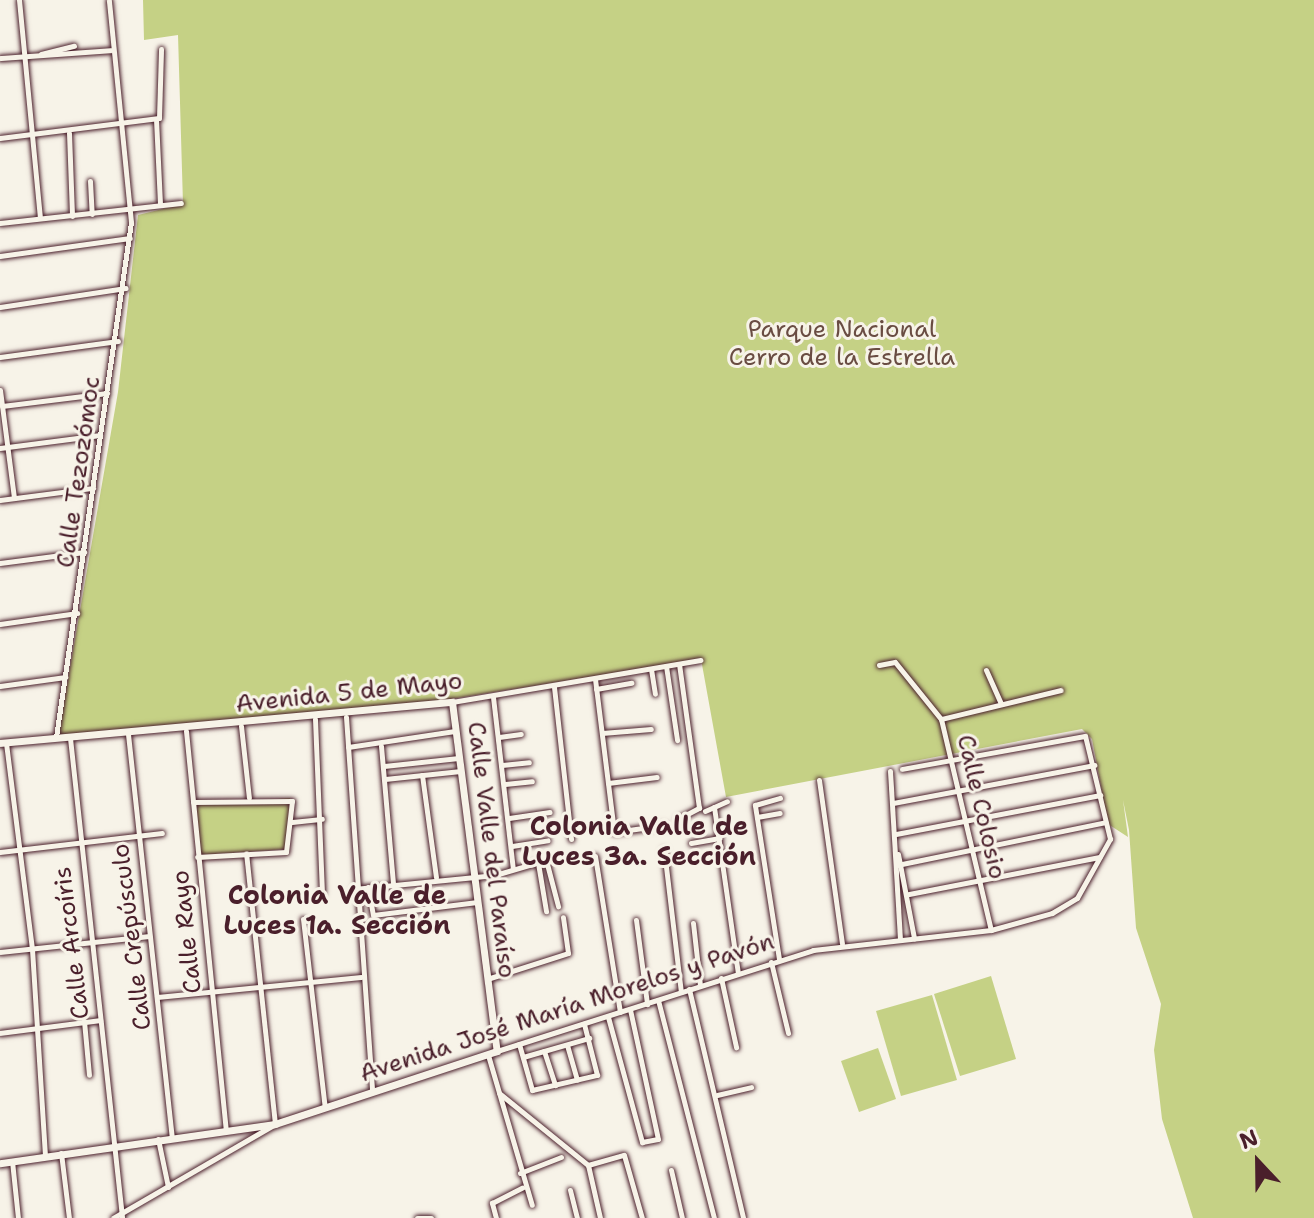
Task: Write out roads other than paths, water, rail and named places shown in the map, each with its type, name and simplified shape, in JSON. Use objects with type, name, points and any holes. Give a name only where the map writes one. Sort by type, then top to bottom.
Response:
[{"type":"street","points":[[19,0],[40,218]]},
{"type":"street","name":"Calle Tezozómoc","points":[[56,738],[77,613],[100,435],[126,288],[130,237],[131,211],[124,127],[111,50],[109,0]]},
{"type":"street","points":[[40,55],[74,46]]},
{"type":"street","points":[[160,205],[156,119],[161,49]]},
{"type":"street","points":[[0,58],[111,50]]},
{"type":"street","points":[[0,138],[124,127],[156,119]]},
{"type":"street","points":[[69,133],[72,216]]},
{"type":"street","points":[[90,181],[92,214]]},
{"type":"street","points":[[0,223],[131,211],[181,203]]},
{"type":"street","points":[[0,256],[130,237]]},
{"type":"street","points":[[0,307],[126,288]]},
{"type":"street","points":[[0,357],[118,341]]},
{"type":"street","points":[[0,390],[14,498]]},
{"type":"street","points":[[2,406],[107,393]]},
{"type":"street","points":[[0,448],[100,435]]},
{"type":"street","points":[[0,500],[93,488]]},
{"type":"street","points":[[0,563],[84,552]]},
{"type":"street","points":[[0,624],[77,613]]},
{"type":"street","name":"Avenida 5 de Mayo","points":[[3,742],[346,717],[493,697],[700,660]]},
{"type":"street","points":[[879,665],[895,662],[941,719]]},
{"type":"street","points":[[678,819],[699,808],[679,664]]},
{"type":"street","points":[[666,666],[677,740]]},
{"type":"street","points":[[651,669],[655,694]]},
{"type":"street","points":[[986,670],[1001,703]]},
{"type":"street","points":[[0,686],[65,677]]},
{"type":"street","points":[[595,679],[614,832],[665,825]]},
{"type":"street","points":[[596,689],[631,683]]},
{"type":"street","points":[[554,687],[571,839]]},
{"type":"street","name":"Calle Colosio","points":[[991,930],[955,762],[941,719],[1061,690]]},
{"type":"street","points":[[493,697],[513,869]]},
{"type":"street","name":"Calle Valle del Paraíso","points":[[452,702],[497,1051]]},
{"type":"street","points":[[346,717],[354,889],[372,1091]]},
{"type":"street","points":[[315,719],[322,819],[322,893]]},
{"type":"street","points":[[241,726],[249,798]]},
{"type":"street","points":[[602,733],[651,729]]},
{"type":"street","name":"Calle Rayo","points":[[186,731],[226,1129]]},
{"type":"street","points":[[348,747],[381,746],[455,731]]},
{"type":"street","name":"Calle Crepúsculo","points":[[128,734],[172,1136]]},
{"type":"street","points":[[499,737],[521,734]]},
{"type":"street","points":[[900,865],[1106,822],[1085,736],[955,762],[902,769]]},
{"type":"street","name":"Calle Arcoíris","points":[[70,738],[78,843],[100,1020],[118,1217]]},
{"type":"street","points":[[3,742],[32,949],[45,1154]]},
{"type":"street","points":[[381,746],[393,883]]},
{"type":"street","points":[[384,766],[459,758]]},
{"type":"street","points":[[502,765],[529,762]]},
{"type":"street","points":[[893,803],[1094,765]]},
{"type":"street","points":[[385,779],[461,771]]},
{"type":"street","points":[[890,771],[898,853],[909,894],[914,938]]},
{"type":"street","points":[[422,775],[436,877]]},
{"type":"street","points":[[608,783],[657,777]]},
{"type":"street","points":[[819,780],[842,943]]},
{"type":"street","points":[[505,784],[532,781]]},
{"type":"street","points":[[896,834],[1100,795]]},
{"type":"street","points":[[193,802],[291,797],[292,822],[286,852],[197,857]]},
{"type":"street","points":[[779,960],[757,802],[780,798]]},
{"type":"street","points":[[705,811],[727,801]]},
{"type":"street","points":[[714,807],[738,973]]},
{"type":"street","points":[[509,818],[550,812]]},
{"type":"street","points":[[757,817],[780,813]]},
{"type":"street","points":[[292,822],[322,819]]},
{"type":"street","name":"Avenida José María Morelos y Pavón","points":[[0,1163],[45,1154],[275,1124],[771,962],[842,943],[991,930],[1067,906],[1110,839],[1106,822]]},
{"type":"street","points":[[0,852],[162,833]]},
{"type":"street","points":[[691,843],[720,838]]},
{"type":"street","points":[[512,846],[548,840]]},
{"type":"street","points":[[664,850],[681,992]]},
{"type":"street","points":[[118,1217],[275,1124],[246,854]]},
{"type":"street","points":[[595,856],[620,1012]]},
{"type":"street","points":[[909,894],[1099,857]]},
{"type":"street","points":[[354,889],[513,869],[549,861],[558,906]]},
{"type":"street","points":[[538,863],[546,911]]},
{"type":"street","points":[[900,865],[900,939]]},
{"type":"street","points":[[368,887],[373,915],[477,902]]},
{"type":"street","points":[[487,979],[568,953],[563,917]]},
{"type":"street","points":[[303,919],[325,1108]]},
{"type":"street","points":[[636,920],[647,1004]]},
{"type":"street","points":[[693,923],[700,985]]},
{"type":"street","points":[[0,952],[149,936]]},
{"type":"street","points":[[771,962],[788,1033]]},
{"type":"street","points":[[157,997],[361,977]]},
{"type":"street","points":[[721,978],[736,1047]]},
{"type":"street","points":[[689,989],[717,1095],[743,1218]]},
{"type":"street","points":[[658,1000],[714,1218]]},
{"type":"street","points":[[608,1017],[642,1142],[658,1139],[630,1009]]},
{"type":"street","points":[[0,1033],[100,1020]]},
{"type":"street","points":[[84,1021],[89,1075]]},
{"type":"street","points":[[519,1044],[532,1090],[577,1080],[599,1073],[584,1024]]},
{"type":"street","points":[[523,1057],[589,1038]]},
{"type":"street","points":[[567,1045],[577,1080]]},
{"type":"street","points":[[544,1051],[555,1085]]},
{"type":"street","points":[[488,1055],[522,1188],[532,1205]]},
{"type":"street","points":[[717,1095],[751,1087]]},
{"type":"street","points":[[499,1093],[588,1165],[600,1218]]},
{"type":"street","points":[[158,1138],[168,1187]]},
{"type":"street","points":[[61,1152],[69,1218]]},
{"type":"street","points":[[588,1165],[624,1155],[642,1218]]},
{"type":"street","points":[[520,1173],[561,1157]]},
{"type":"street","points":[[12,1160],[18,1218]]},
{"type":"street","points":[[671,1170],[682,1218]]},
{"type":"street","points":[[496,1218],[492,1203],[522,1188]]},
{"type":"street","points":[[570,1190],[577,1218]]},
{"type":"street","points":[[417,1218],[431,1218]]},
{"type":"district","name":"Colonia Valle de Luces 3a. Sección","points":[[639,841]]},
{"type":"district","name":"Colonia Valle de Luces 1a. Sección","points":[[337,910]]},
{"type":"park label","name":"Parque Nacional Cerro de la Estrella","points":[[842,344]]}]
